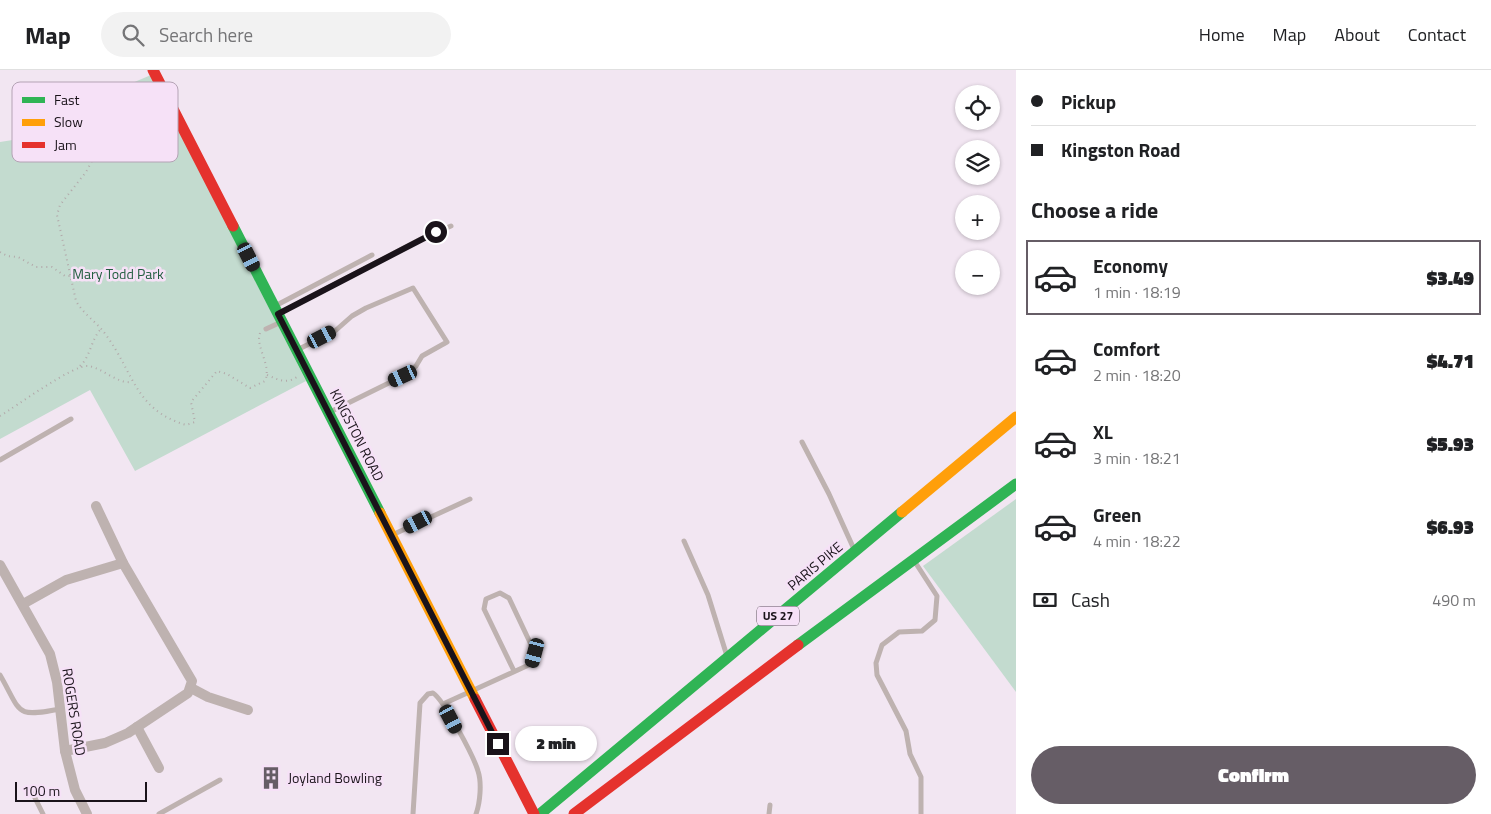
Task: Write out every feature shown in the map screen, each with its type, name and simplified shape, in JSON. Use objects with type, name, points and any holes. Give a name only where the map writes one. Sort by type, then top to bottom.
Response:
[{"type":"main road","name":"KINGSTON ROAD","points":[[153,70],[159,82]]},
{"type":"main road","name":"KINGSTON ROAD","points":[[178,119],[534,814]]},
{"type":"main road","name":"PARIS PIKE","points":[[540,814],[1016,416]]},
{"type":"main road","name":"US 27","points":[[574,814],[733,697],[912,559],[1016,484]]},
{"type":"street","points":[[66,751],[105,743],[137,727],[188,693],[192,681],[123,563],[96,506]]},
{"type":"street","points":[[23,604],[66,580],[123,563]]},
{"type":"street","name":"ROGERS ROAD","points":[[0,564],[50,654],[66,751],[76,790],[87,814]]},
{"type":"street","points":[[191,688],[208,697],[248,710]]},
{"type":"street","points":[[137,727],[159,768]]},
{"type":"lane","points":[[278,314],[421,239],[451,226]]},
{"type":"lane","points":[[266,329],[278,314],[372,255]]},
{"type":"lane","points":[[297,350],[335,331],[352,316],[366,308],[413,288],[447,342],[422,356],[416,366],[403,376],[329,413]]},
{"type":"lane","points":[[0,460],[71,419]]},
{"type":"lane","points":[[802,442],[829,494],[855,552]]},
{"type":"lane","points":[[391,535],[470,499]]},
{"type":"lane","points":[[684,541],[708,595],[728,658]]},
{"type":"lane","points":[[912,559],[937,596],[936,620],[922,631],[899,632],[882,646],[876,663],[877,675],[906,731],[910,754],[922,777],[921,814]]},
{"type":"lane","points":[[444,704],[532,663],[535,653],[509,598],[500,593],[486,599],[484,609],[514,671]]},
{"type":"lane","points":[[0,676],[21,712],[30,715],[60,709]]},
{"type":"lane","points":[[413,814],[420,702],[428,694],[434,693],[444,704],[479,773],[476,814]]},
{"type":"lane","points":[[159,814],[220,780]]},
{"type":"lane","points":[[33,794],[43,814]]},
{"type":"lane","points":[[769,814],[770,805]]},
{"type":"path","points":[[91,162],[86,172],[60,205],[57,215],[70,276],[76,301],[82,312],[101,328],[114,346],[132,382],[145,400],[159,413],[186,425],[195,422],[192,402],[217,371],[227,374],[250,388],[265,381],[267,375],[259,334],[266,329]]},
{"type":"path","points":[[0,252],[22,259],[36,267],[52,267],[64,276],[70,276]]},
{"type":"path","points":[[0,416],[80,366],[87,358],[101,328]]},
{"type":"path","points":[[80,366],[96,368],[125,382],[132,382]]},
{"type":"path","points":[[267,375],[283,382],[290,381],[302,374]]},
{"type":"green space","name":"Mary Todd Park","points":[[151,75],[155,82],[134,82]]},
{"type":"green space","name":"Mary Todd Park","points":[[178,128],[306,381],[135,471],[90,390],[0,439],[0,142],[12,140],[12,162],[178,162]]},
{"type":"green space","points":[[1016,499],[1016,692],[923,566]]},
{"type":"traffic: fast","points":[[233,226],[380,513]]},
{"type":"traffic: fast","points":[[798,645],[1016,484]]},
{"type":"traffic: fast","points":[[540,814],[902,512]]},
{"type":"traffic: slow","points":[[902,512],[1016,417]]},
{"type":"traffic: slow","points":[[380,513],[475,699]]},
{"type":"traffic: jam","points":[[153,70],[159,82]]},
{"type":"traffic: jam","points":[[178,119],[233,226]]},
{"type":"traffic: jam","points":[[574,814],[798,645]]},
{"type":"traffic: jam","points":[[475,699],[534,814]]},
{"type":"place","name":"Joyland Bowling","points":[[271,778]]},
{"type":"route","points":[[436,232],[278,314],[498,744]]}]
